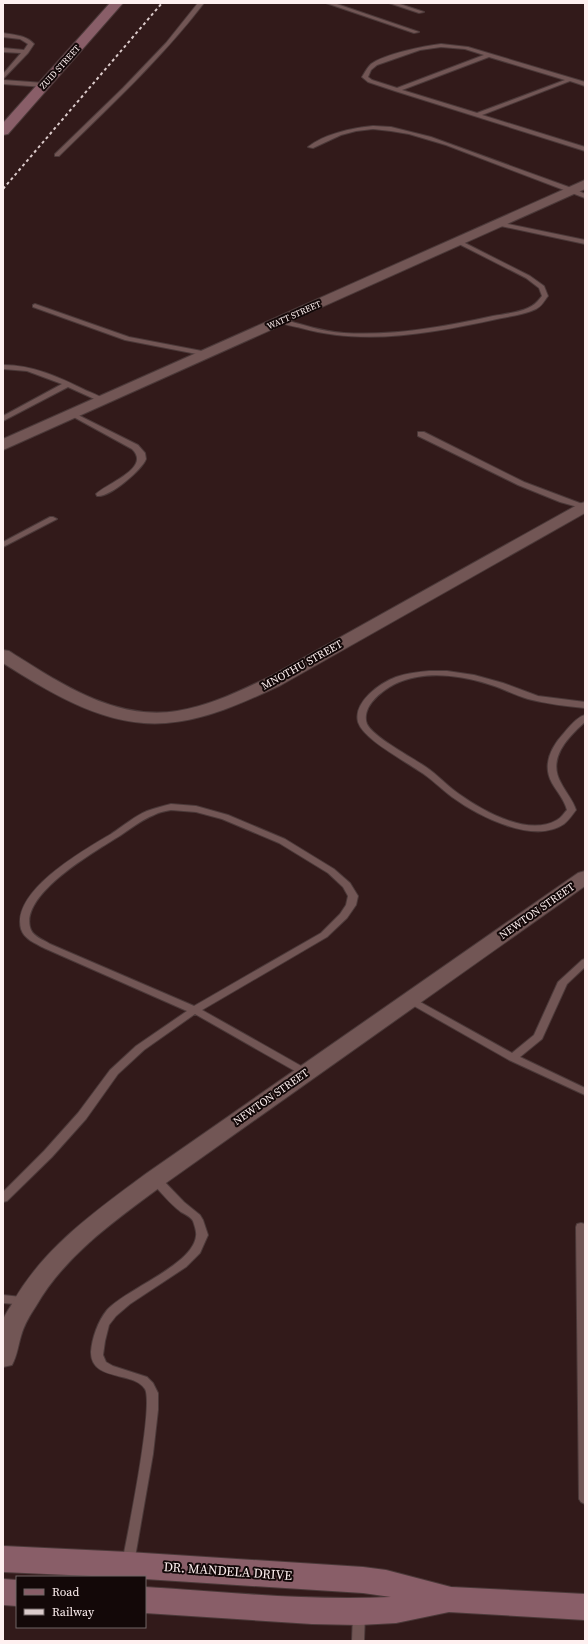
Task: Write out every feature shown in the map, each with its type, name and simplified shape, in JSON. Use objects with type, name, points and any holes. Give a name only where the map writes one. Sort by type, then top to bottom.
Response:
[{"type":"main road","name":"ZUID STREET","points":[[3,131],[117,3]]},
{"type":"main road","name":"DR. MANDELA DRIVE","points":[[3,1559],[128,1565],[362,1580],[386,1583],[451,1600],[585,1607]]},
{"type":"main road","points":[[3,1592],[16,1593]]},
{"type":"main road","name":"DR. MANDELA DRIVE","points":[[146,1600],[312,1611],[358,1627],[396,1610],[451,1600]]},
{"type":"street","name":"WATT STREET","points":[[3,445],[459,242],[585,184]]},
{"type":"street","name":"MNOTHU STREET","points":[[3,655],[63,692],[98,707],[145,718],[166,718],[184,715],[226,702],[275,681],[584,507]]},
{"type":"street","name":"NEWTON STREET","points":[[3,1358],[15,1321],[35,1287],[53,1264],[88,1229],[154,1179],[585,877]]},
{"type":"lane","points":[[57,155],[125,89],[168,44],[201,3]]},
{"type":"lane","points":[[330,3],[416,32]]},
{"type":"lane","points":[[392,3],[421,12]]},
{"type":"lane","points":[[3,35],[22,38],[31,44],[26,52],[3,77]]},
{"type":"lane","points":[[585,84],[458,46],[423,47],[375,64],[369,69],[365,77],[370,81],[397,90],[585,149]]},
{"type":"lane","points":[[3,50],[26,52]]},
{"type":"lane","points":[[397,90],[489,55]]},
{"type":"lane","points":[[3,66],[13,66]]},
{"type":"lane","points":[[477,115],[571,79]]},
{"type":"lane","points":[[3,82],[44,85]]},
{"type":"lane","points":[[311,147],[340,134],[356,129],[373,128],[398,130],[454,148],[585,196]]},
{"type":"lane","points":[[498,224],[585,242]]},
{"type":"lane","points":[[281,321],[323,332],[342,335],[393,334],[432,330],[484,321],[522,312],[539,304],[545,296],[542,287],[528,277],[459,242]]},
{"type":"lane","points":[[35,306],[127,339],[207,354]]},
{"type":"lane","points":[[3,367],[24,368],[56,380],[103,401]]},
{"type":"lane","points":[[3,419],[66,385]]},
{"type":"lane","points":[[72,414],[135,447],[141,452],[142,459],[136,468],[124,479],[100,494]]},
{"type":"lane","points":[[421,434],[512,480],[552,497],[584,507]]},
{"type":"lane","points":[[3,544],[53,519]]},
{"type":"lane","points":[[585,705],[530,697],[482,679],[461,674],[429,673],[400,679],[385,687],[372,697],[363,709],[360,716],[364,726],[379,740],[432,775],[455,795],[472,806],[520,827],[535,829],[549,827],[562,821],[572,810],[569,801],[556,783],[551,767],[553,754],[560,742],[585,718]]},
{"type":"lane","points":[[3,1198],[63,1138],[82,1116],[114,1072],[140,1048],[195,1010],[324,935],[344,916],[351,906],[353,896],[347,885],[331,871],[282,841],[225,817],[196,809],[171,807],[150,813],[74,861],[44,886],[29,904],[25,920],[26,930],[31,937],[47,946],[195,1010],[306,1073]]},
{"type":"lane","points":[[513,1058],[538,1037],[562,982],[585,962]]},
{"type":"lane","points":[[410,1000],[513,1058],[585,1092]]},
{"type":"lane","points":[[128,1565],[145,1472],[152,1392],[145,1383],[137,1378],[104,1366],[98,1360],[97,1352],[104,1322],[111,1313],[155,1284],[190,1258],[200,1244],[202,1231],[198,1220],[154,1179]]},
{"type":"lane","points":[[581,1227],[585,1499]]},
{"type":"lane","points":[[3,1298],[27,1301]]},
{"type":"railway","points":[[3,189],[162,3]]}]
